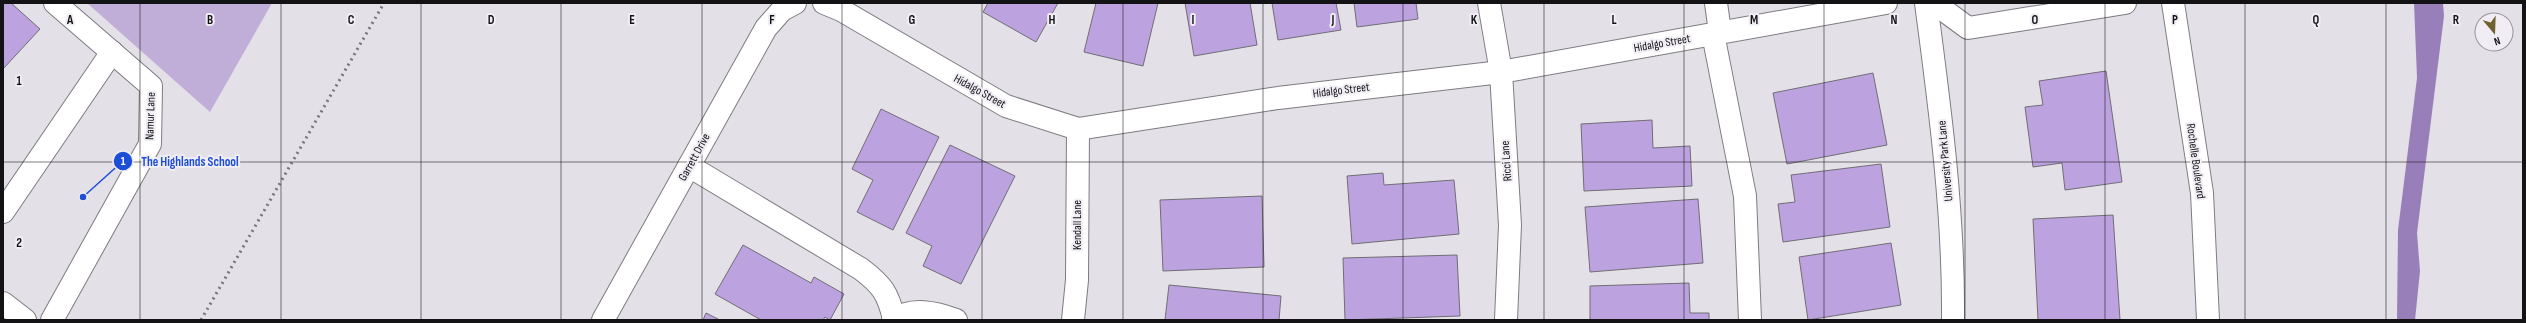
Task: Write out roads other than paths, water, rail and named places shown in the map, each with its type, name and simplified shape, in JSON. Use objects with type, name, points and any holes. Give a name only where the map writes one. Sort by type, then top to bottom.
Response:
[{"type":"street","name":"Namur Lane","points":[[52,320],[150,144],[151,86],[55,3]]},
{"type":"street","name":"Garrett Drive","points":[[604,320],[766,28],[782,10],[795,3]]},
{"type":"street","name":"Hidalgo Street","points":[[824,3],[841,10],[1006,106],[1078,130],[1278,98],[1501,72],[1886,3]]},
{"type":"street","name":"Ricci Lane","points":[[1489,3],[1501,72],[1510,225],[1506,320]]},
{"type":"street","points":[[1716,3],[1717,33],[1745,196],[1750,320]]},
{"type":"street","name":"University Park Lane","points":[[1926,3],[1945,140],[1954,278],[1953,320]]},
{"type":"street","points":[[1934,3],[1968,28],[2031,11],[2125,3]]},
{"type":"street","name":"Rochelle Boulevard","points":[[2173,3],[2202,193],[2208,320]]},
{"type":"street","points":[[3,212],[112,52]]},
{"type":"street","name":"Kendall Lane","points":[[1073,320],[1077,280],[1078,130]]},
{"type":"street","points":[[689,166],[861,268],[880,284],[889,299],[894,320],[908,311],[927,312],[956,320]]},
{"type":"street","points":[[3,303],[25,320]]},
{"type":"railway","points":[[201,320],[384,3]]},
{"type":"place","name":"The Highlands School","points":[[83,197]]}]
